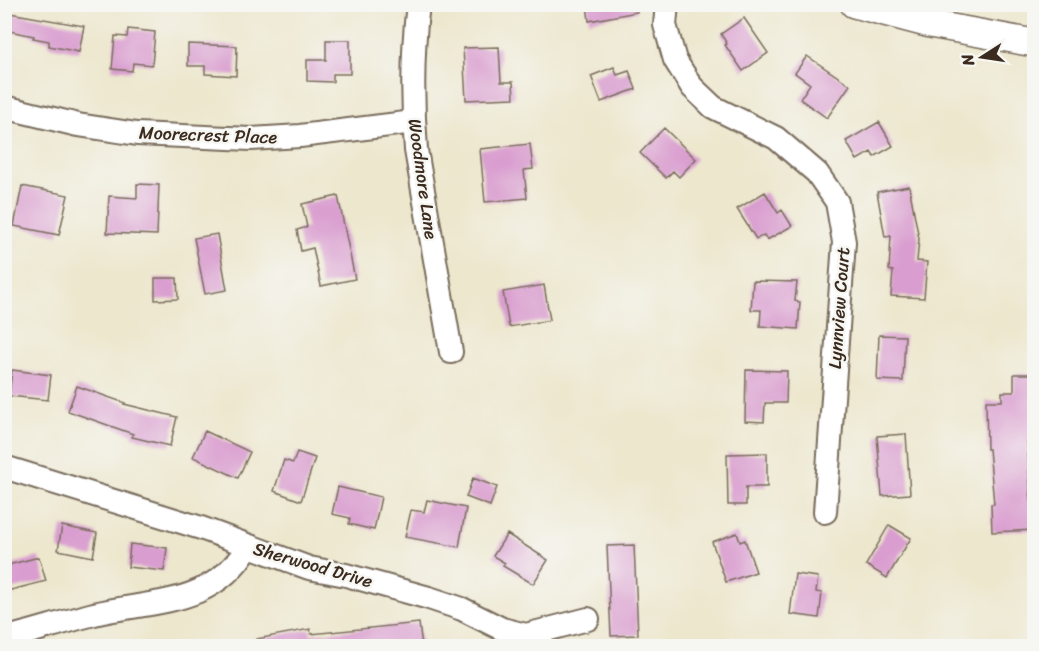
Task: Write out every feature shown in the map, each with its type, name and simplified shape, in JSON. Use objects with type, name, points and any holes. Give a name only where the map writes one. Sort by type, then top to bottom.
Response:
[{"type":"street","name":"Woodmore Lane","points":[[418,4],[413,46],[414,122],[429,229],[451,352]]},
{"type":"street","name":"Lynnview Court","points":[[667,4],[665,24],[675,60],[692,87],[713,107],[776,138],[817,173],[837,202],[844,242],[825,512]]},
{"type":"street","points":[[854,4],[930,24],[1035,43]]},
{"type":"street","name":"Moorecrest Place","points":[[4,107],[78,125],[137,134],[251,139],[300,136],[414,122]]},
{"type":"street","name":"Sherwood Drive","points":[[4,467],[201,528],[309,568],[346,575],[429,598],[462,609],[502,629],[526,634],[588,619]]},
{"type":"street","points":[[4,639],[96,614],[174,601],[202,590],[232,569],[248,546]]},
{"type":"building","points":[[587,4],[636,4],[637,12],[589,21]]},
{"type":"building","points":[[4,12],[84,26],[79,52],[49,46],[49,41],[33,38],[34,36],[4,30]]},
{"type":"building","points":[[744,18],[768,53],[743,71],[725,45],[727,44],[721,34]]},
{"type":"building","points":[[128,29],[155,32],[152,65],[133,63],[132,71],[112,69],[115,36],[127,37]]},
{"type":"building","points":[[326,40],[350,40],[350,74],[333,74],[333,82],[307,81],[307,60],[326,60]]},
{"type":"building","points":[[188,44],[237,46],[236,76],[205,74],[205,66],[188,66]]},
{"type":"building","points":[[499,47],[501,82],[513,82],[514,98],[466,100],[463,48]]},
{"type":"building","points":[[807,56],[850,85],[827,118],[800,99],[810,84],[795,73]]},
{"type":"building","points":[[614,67],[617,75],[629,71],[636,89],[601,102],[591,76]]},
{"type":"building","points":[[879,122],[893,146],[874,157],[871,152],[857,160],[846,141]]},
{"type":"building","points":[[664,128],[696,159],[679,177],[673,171],[666,178],[640,153]]},
{"type":"building","points":[[530,144],[533,169],[524,170],[527,198],[485,202],[480,149]]},
{"type":"building","points":[[137,184],[159,185],[157,235],[107,233],[109,196],[137,198]]},
{"type":"building","points":[[22,186],[68,195],[59,235],[14,226]]},
{"type":"building","points":[[909,186],[919,239],[917,261],[927,262],[924,298],[891,296],[893,271],[889,270],[891,236],[885,237],[877,192]]},
{"type":"building","points":[[765,192],[778,213],[782,210],[792,226],[767,240],[764,235],[756,239],[737,209]]},
{"type":"building","points":[[338,196],[355,279],[321,286],[313,248],[301,251],[297,230],[307,227],[302,204]]},
{"type":"building","points":[[217,234],[227,290],[205,294],[194,238]]},
{"type":"building","points":[[155,278],[177,278],[178,299],[155,300]]},
{"type":"building","points":[[753,281],[797,282],[795,301],[800,302],[798,329],[760,326],[761,310],[751,310]]},
{"type":"building","points":[[544,285],[550,320],[509,327],[503,292]]},
{"type":"building","points":[[879,335],[905,336],[903,381],[877,380]]},
{"type":"building","points":[[12,370],[51,375],[48,400],[9,396]]},
{"type":"building","points":[[746,370],[787,371],[786,403],[765,403],[764,422],[745,421]]},
{"type":"building","points":[[1014,374],[1035,374],[1035,443],[1027,443],[1031,502],[1035,502],[1035,530],[992,532],[991,504],[994,504],[989,449],[987,449],[986,401],[1002,401],[1002,392],[1014,392]]},
{"type":"building","points":[[77,386],[124,404],[177,417],[170,446],[132,437],[133,434],[68,411]]},
{"type":"building","points":[[205,431],[250,452],[238,478],[193,457]]},
{"type":"building","points":[[906,434],[910,494],[882,496],[877,436]]},
{"type":"building","points":[[297,452],[315,458],[301,501],[274,491],[284,460],[293,463]]},
{"type":"building","points":[[767,453],[767,487],[746,487],[746,505],[728,505],[727,454]]},
{"type":"building","points":[[473,478],[497,487],[490,506],[466,497]]},
{"type":"building","points":[[338,487],[381,497],[374,530],[349,524],[350,518],[332,514]]},
{"type":"building","points":[[427,500],[466,508],[459,547],[405,537],[411,510],[424,512]]},
{"type":"building","points":[[889,525],[911,538],[887,578],[866,565]]},
{"type":"building","points":[[62,526],[97,533],[93,557],[58,550]]},
{"type":"building","points":[[737,533],[740,542],[745,540],[756,572],[726,582],[712,542]]},
{"type":"building","points":[[507,534],[548,560],[533,584],[503,566],[505,563],[493,556]]},
{"type":"building","points":[[130,544],[167,548],[164,571],[128,567]]},
{"type":"building","points":[[634,545],[638,635],[611,636],[607,546]]},
{"type":"building","points":[[39,557],[46,581],[7,591],[4,566]]},
{"type":"building","points":[[795,574],[818,577],[816,592],[822,593],[819,618],[790,614]]},
{"type":"building","points":[[419,623],[422,646],[257,646],[256,639],[310,629],[311,634]]}]
